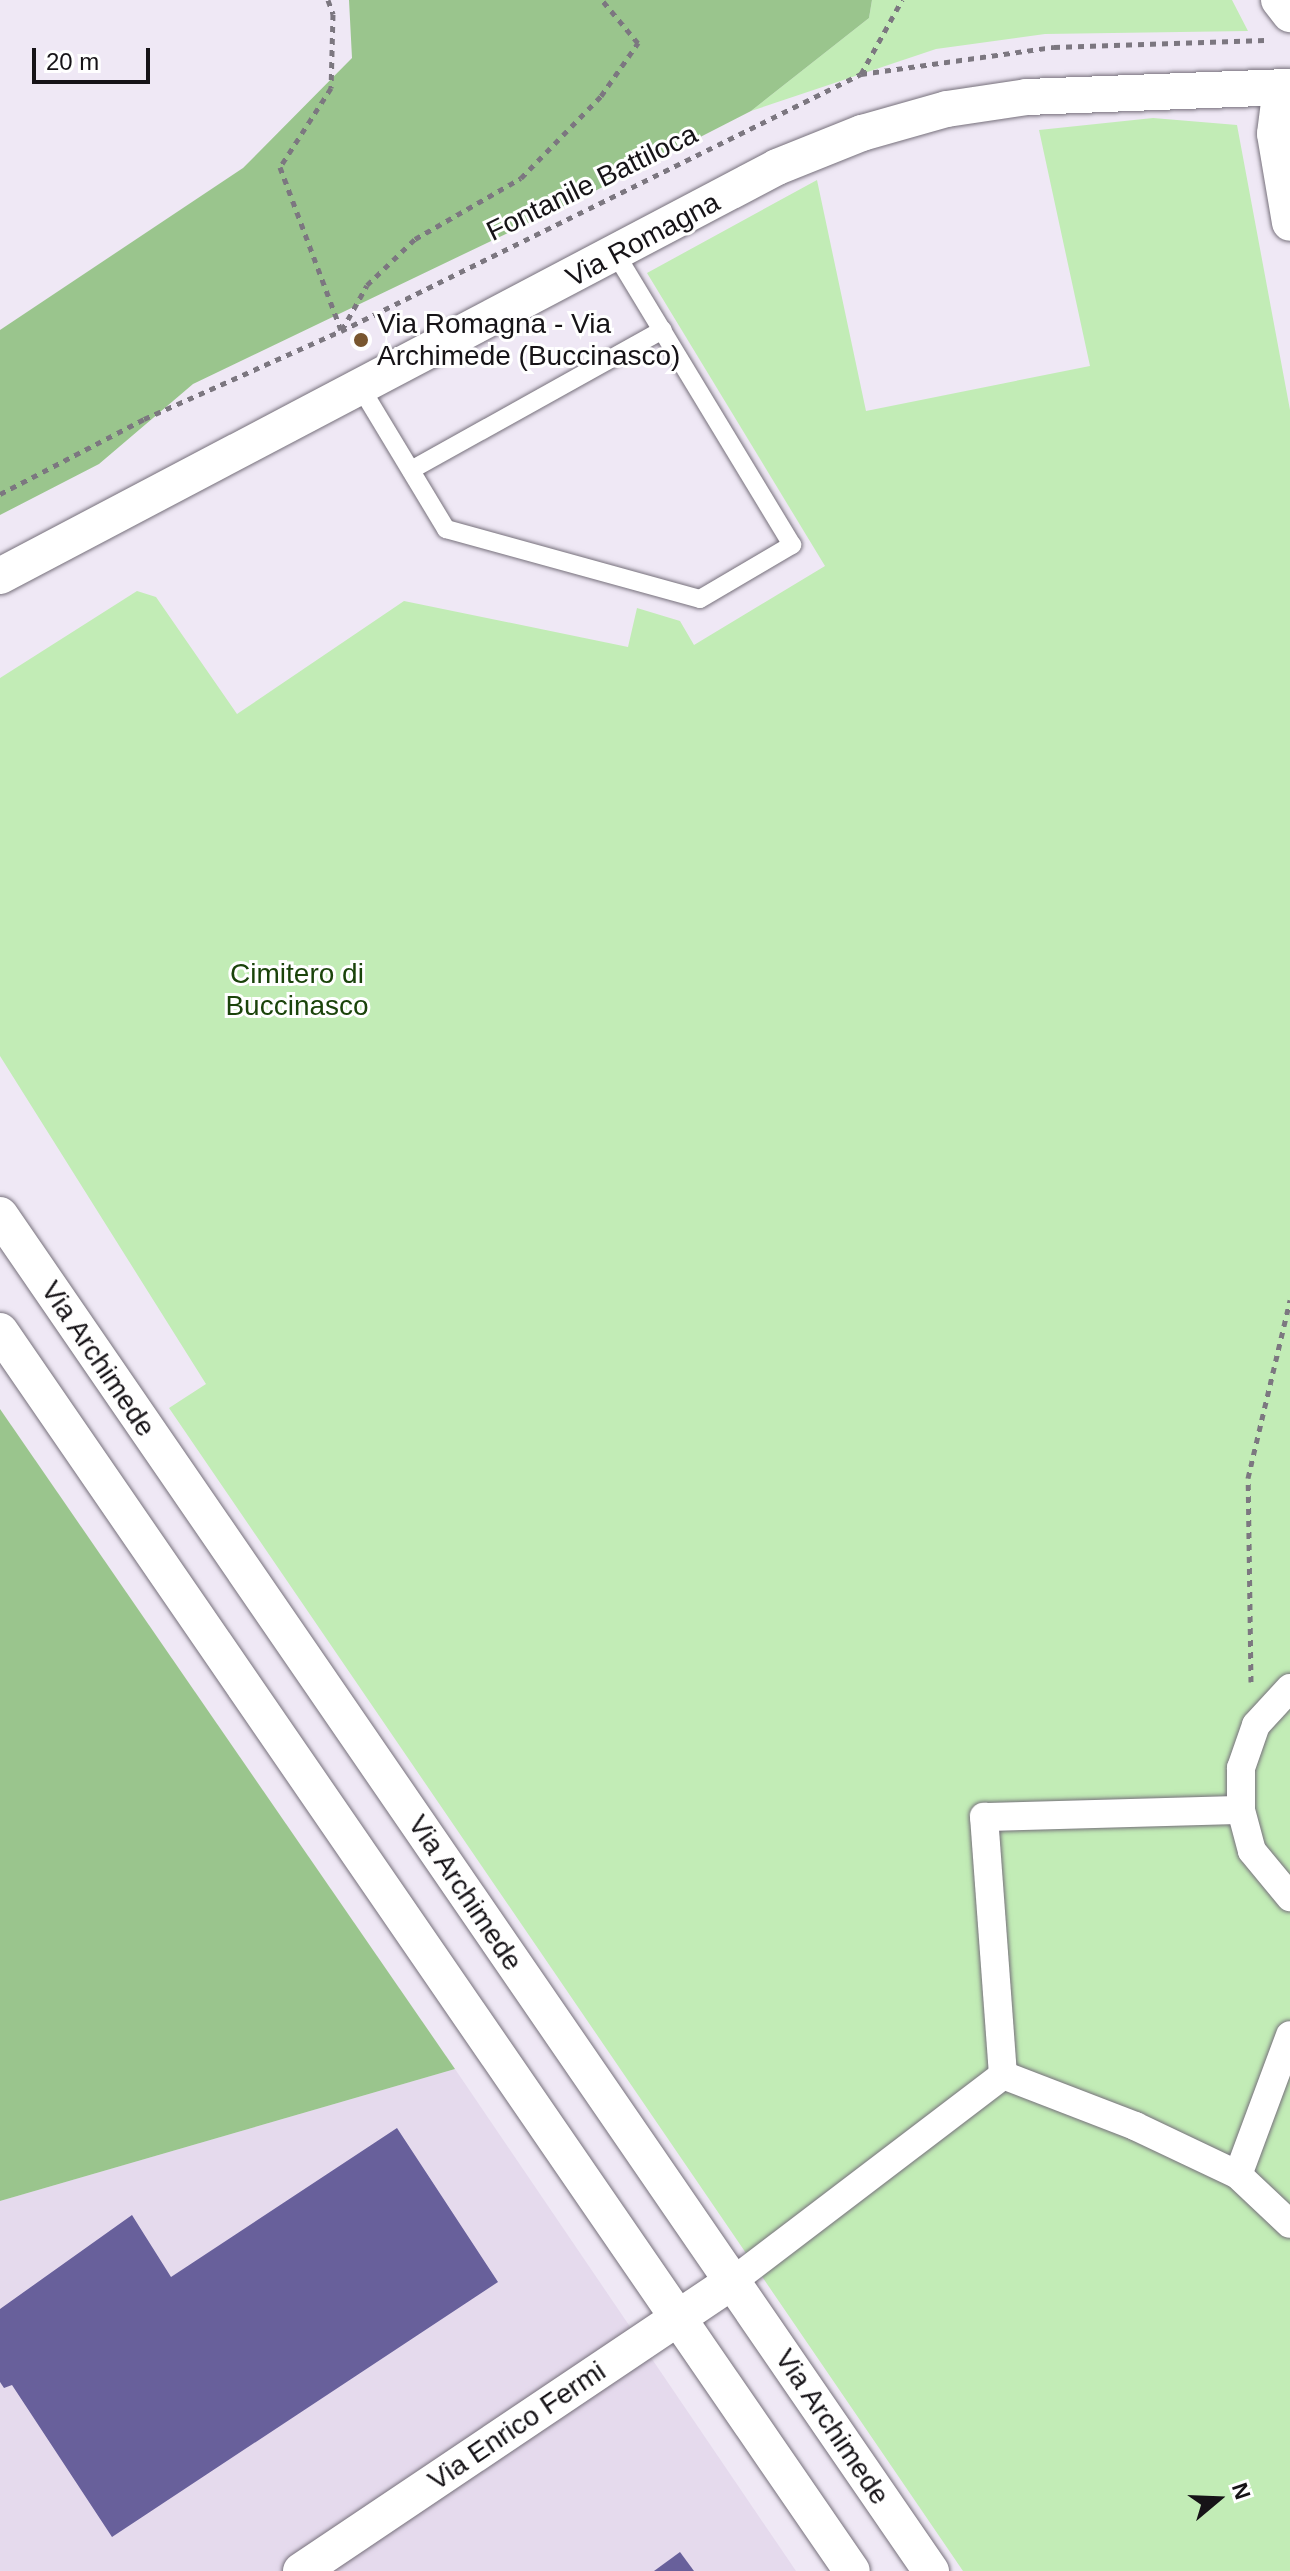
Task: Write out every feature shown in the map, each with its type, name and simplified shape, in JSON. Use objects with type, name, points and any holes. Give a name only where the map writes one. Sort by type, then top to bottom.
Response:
[{"type":"street","points":[[1279,0],[1283,27]]},
{"type":"street","points":[[1285,87],[1275,134],[1290,223]]},
{"type":"street","name":"Via Romagna","points":[[0,576],[777,167],[862,133],[947,109],[1027,97],[1285,87]]},
{"type":"street","name":"Via Archimede","points":[[0,1215],[931,2571]]},
{"type":"street","points":[[0,1331],[852,2571]]},
{"type":"street","points":[[1290,1688],[1256,1725],[1241,1768],[1241,1810],[1252,1851],[1290,1897]]},
{"type":"street","points":[[1003,2075],[984,1817],[1241,1810]]},
{"type":"street","points":[[1238,2175],[1290,2035]]},
{"type":"street","points":[[733,2281],[1003,2075]]},
{"type":"street","points":[[1003,2075],[1135,2126],[1238,2175],[1290,2224]]},
{"type":"street","name":"Via Enrico Fermi","points":[[301,2571],[733,2281]]},
{"type":"lane","points":[[361,388],[446,529],[700,599],[792,545],[616,254]]},
{"type":"lane","points":[[411,470],[663,330]]},
{"type":"path","points":[[328,0],[333,14],[331,88],[280,167],[341,331]]},
{"type":"path","name":"Fontanile Battiloca","points":[[341,331],[367,285],[415,239],[521,178],[601,96],[638,43],[602,0]]},
{"type":"path","points":[[861,74],[902,0]]},
{"type":"path","name":"Fontanile Battiloca","points":[[0,494],[144,419],[341,331],[861,74],[1054,47],[1283,27]]},
{"type":"path","points":[[1252,1738],[1248,1478],[1290,1300]]},
{"type":"shaded area","points":[[455,2069],[796,2571],[0,2571],[0,2201]]},
{"type":"green space","points":[[349,0],[872,0],[869,18],[751,111],[589,194],[193,384],[99,464],[0,515],[0,330],[243,168],[352,58]]},
{"type":"green space","points":[[872,0],[1232,0],[1248,31],[1045,34],[936,49],[751,111],[869,18]]},
{"type":"green space","name":"Cimitero di Buccinasco","points":[[1153,118],[1237,125],[1290,410],[1290,2571],[963,2571],[169,1408],[206,1384],[0,1056],[0,678],[137,591],[156,597],[237,714],[404,601],[628,647],[637,608],[680,621],[694,645],[825,566],[647,273],[817,180],[866,411],[1090,366],[1039,130]]},
{"type":"green space","points":[[0,1409],[455,2069],[0,2201]]},
{"type":"building","points":[[397,2128],[498,2282],[112,2537],[12,2385],[4,2388],[0,2382],[0,2309],[132,2215],[171,2277]]},
{"type":"building","points":[[680,2552],[694,2571],[654,2571]]},
{"type":"place","name":"Via Romagna - Via Archimede (Buccinasco)","points":[[361,340]]}]
